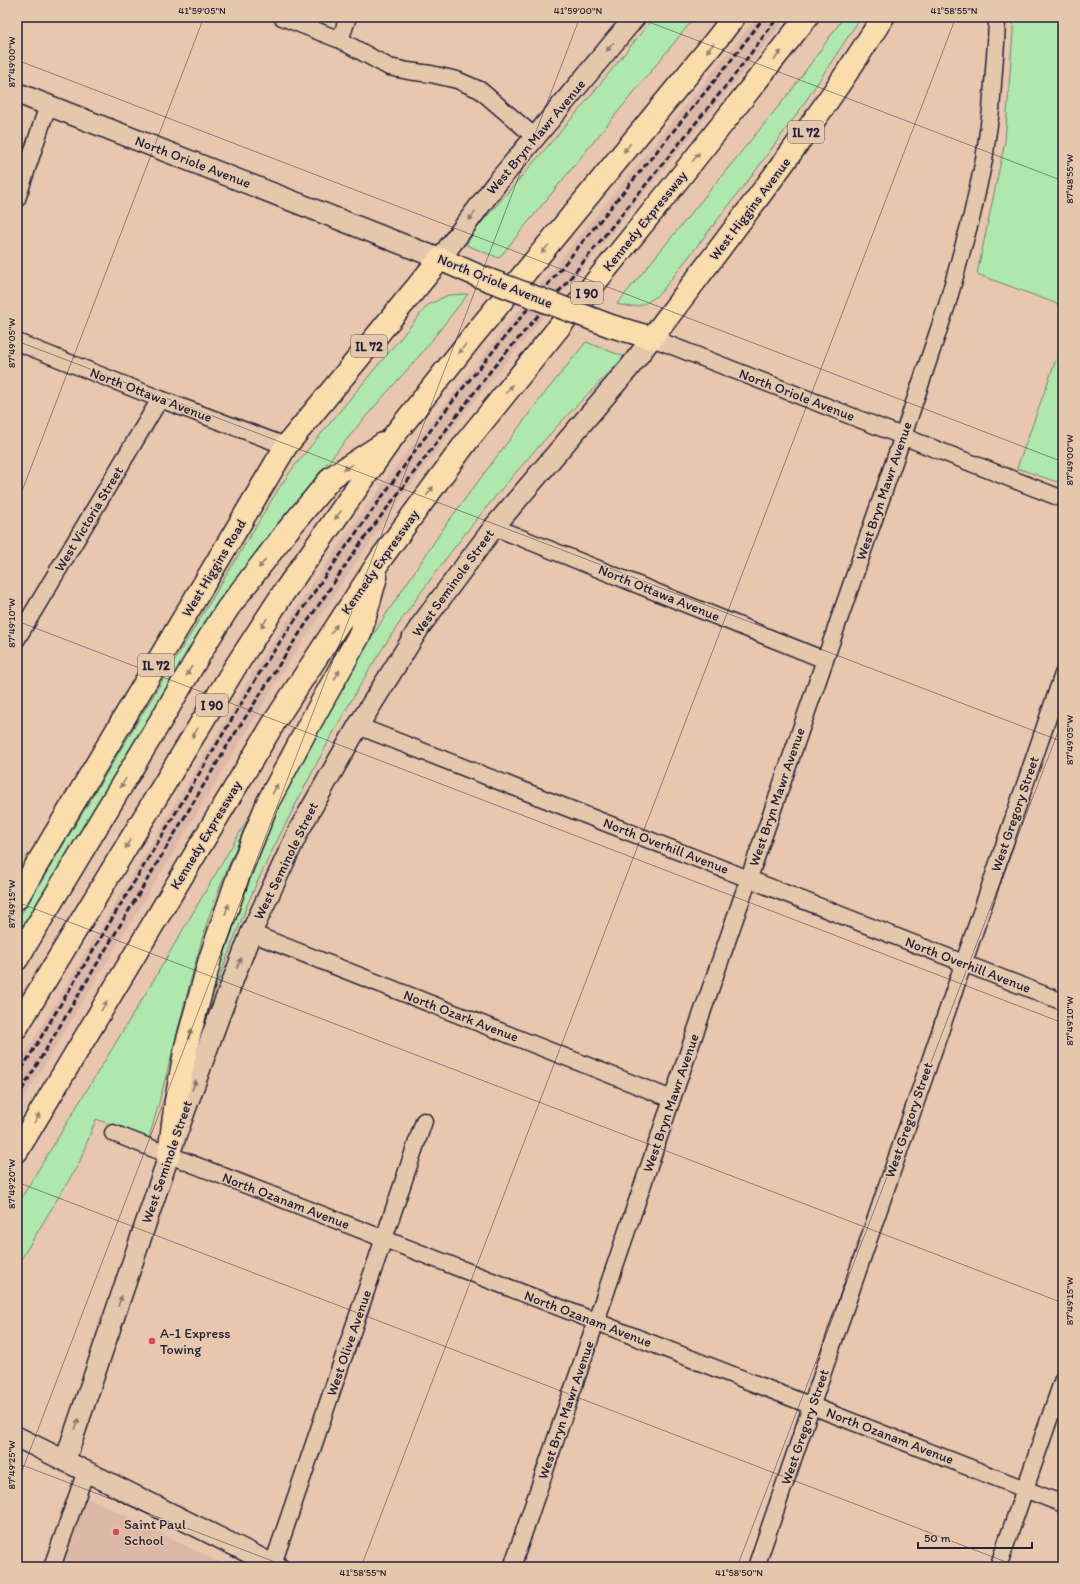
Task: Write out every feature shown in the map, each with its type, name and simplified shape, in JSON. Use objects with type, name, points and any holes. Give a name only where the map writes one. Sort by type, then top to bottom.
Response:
[{"type":"main road","name":"I 90","points":[[17,1027],[234,669],[284,592],[392,438],[473,336],[708,51],[734,17]]},
{"type":"main road","name":"Kennedy Expressway","points":[[17,1151],[271,728],[382,557],[467,441],[801,25],[817,17]]},
{"type":"main road","name":"West Higgins Avenue","points":[[652,338],[783,166],[860,54],[883,17]]},
{"type":"main road","name":"North Oriole Avenue","points":[[440,259],[481,277],[611,326],[652,338]]},
{"type":"main road","name":"West Higgins Road","points":[[17,898],[286,446],[440,259]]},
{"type":"main road","points":[[17,959],[164,715],[208,638],[228,608],[332,477],[392,438]]},
{"type":"main road","points":[[169,1155],[176,1102],[186,1047],[210,959],[235,885],[268,802],[360,634],[382,557]]},
{"type":"street","points":[[282,17],[340,40],[389,67],[408,72],[431,74],[458,80],[480,90],[535,137]]},
{"type":"street","points":[[340,40],[348,17]]},
{"type":"street","name":"West Bryn Mawr Avenue","points":[[440,259],[496,184],[636,17]]},
{"type":"street","name":"West Bryn Mawr Avenue","points":[[512,1567],[672,1099],[903,436],[947,305],[972,215],[984,160],[991,110],[997,17]]},
{"type":"street","name":"North Oriole Avenue","points":[[17,93],[440,259]]},
{"type":"street","points":[[17,199],[48,105]]},
{"type":"street","name":"North Oriole Avenue","points":[[652,338],[1063,499]]},
{"type":"street","name":"West Seminole Street","points":[[65,1460],[169,1155],[218,1019],[251,933],[299,830],[358,726],[421,625],[494,527],[629,368],[652,338]]},
{"type":"street","name":"North Ottawa Avenue","points":[[17,342],[160,399],[286,446]]},
{"type":"street","name":"West Victoria Street","points":[[17,638],[160,399]]},
{"type":"street","name":"North Ottawa Avenue","points":[[494,527],[825,660]]},
{"type":"street","name":"West Gregory Street","points":[[756,1567],[1063,674]]},
{"type":"street","name":"North Overhill Avenue","points":[[358,726],[1063,1002]]},
{"type":"street","name":"North Ozark Avenue","points":[[251,933],[672,1099]]},
{"type":"street","name":"West Olive Avenue","points":[[275,1566],[424,1121]]},
{"type":"street","name":"North Ozanam Avenue","points":[[113,1134],[1063,1504]]},
{"type":"street","points":[[998,1567],[1063,1379]]},
{"type":"street","points":[[17,1437],[275,1566]]},
{"type":"street","points":[[52,1567],[86,1471]]},
{"type":"shaded area","points":[[757,17],[787,17],[466,411],[406,491],[283,671],[17,1110],[17,1067],[223,725],[258,664],[340,544],[393,470],[497,338]]},
{"type":"shaded area","name":"Saint Paul School","points":[[87,1497],[227,1566],[227,1567],[62,1567]]},
{"type":"green space","points":[[654,17],[695,17],[499,258],[466,245],[476,229],[580,109]]},
{"type":"green space","points":[[844,17],[861,17],[797,114],[750,178],[662,291],[642,305],[624,306],[617,304],[791,91]]},
{"type":"green space","points":[[1014,17],[1063,17],[1063,306],[977,274],[1005,142]]},
{"type":"green space","points":[[468,294],[420,355],[367,415],[319,473],[233,582],[200,632],[121,772],[17,944],[17,921],[279,488],[296,464],[428,305],[448,295]]},
{"type":"green space","points":[[1063,340],[1063,484],[1017,468]]},
{"type":"green space","points":[[586,342],[625,357],[562,421],[502,488],[446,558],[420,594],[394,631],[358,688],[261,873],[235,936],[198,1037],[218,949],[284,787],[335,698],[383,619],[447,523],[537,403]]},
{"type":"green space","points":[[250,815],[222,882],[207,923],[149,1138],[96,1119],[79,1163],[17,1266],[17,1205],[149,988]]},
{"type":"railway","points":[[17,1077],[265,664],[323,579],[420,444],[463,388],[729,63],[764,17]]},
{"type":"railway","points":[[17,1098],[227,746],[293,643],[360,544],[492,369],[567,282],[733,77],[778,17]]},
{"type":"place","name":"A-1 Express Towing","points":[[152,1341]]},
{"type":"place","name":"Saint Paul School","points":[[116,1532]]}]
